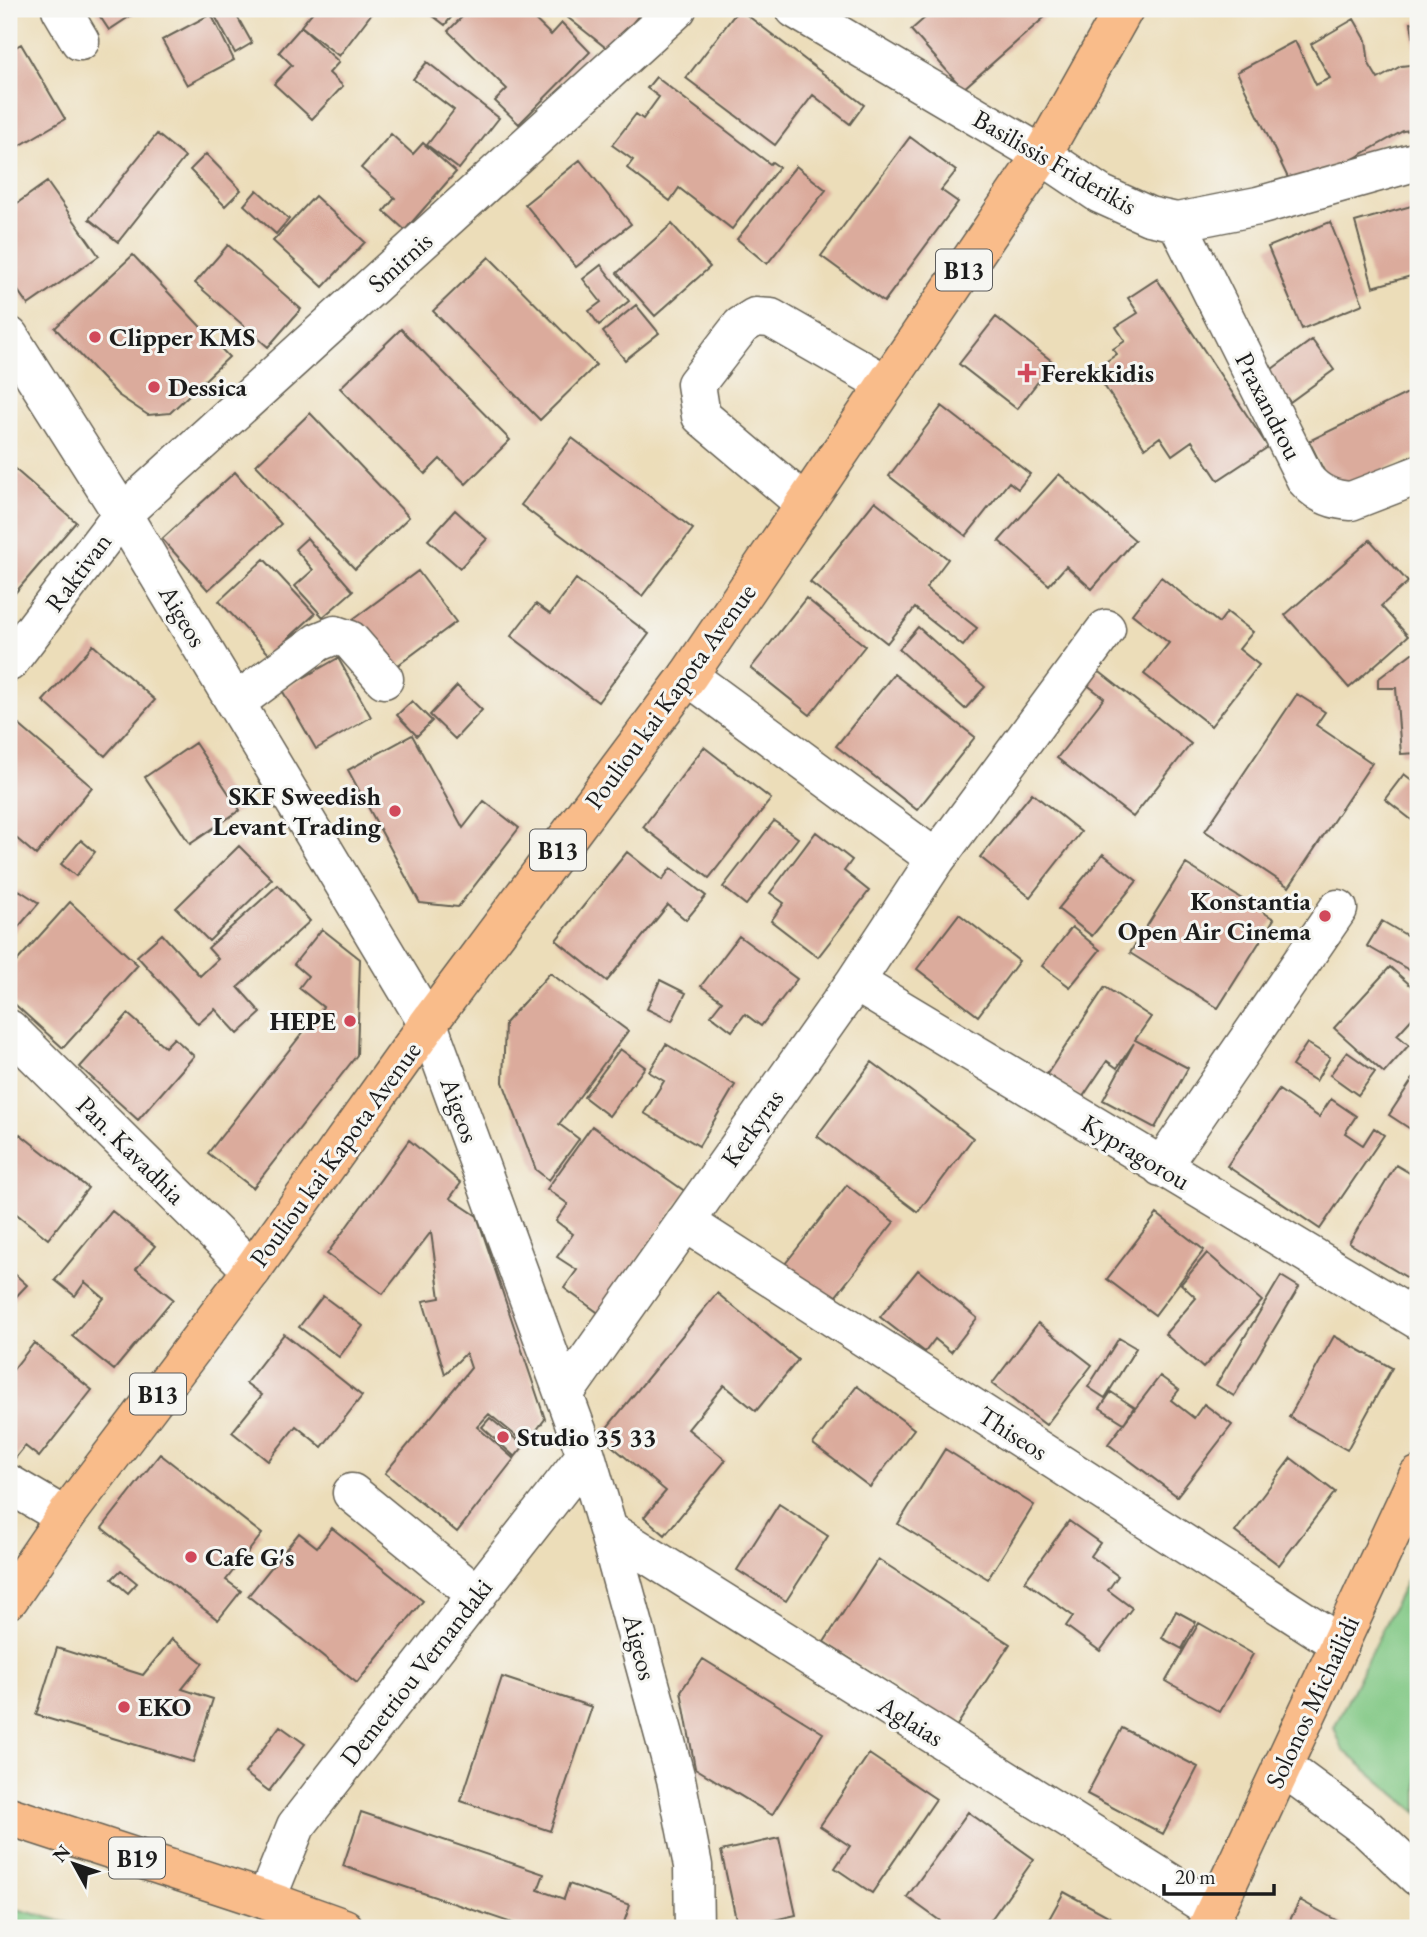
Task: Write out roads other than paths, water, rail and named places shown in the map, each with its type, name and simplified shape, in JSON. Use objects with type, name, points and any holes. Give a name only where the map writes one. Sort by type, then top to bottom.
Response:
[{"type":"main road","name":"Pouliou kai Kapota Avenue","points":[[9,1599],[65,1517],[252,1270],[428,1024],[688,676],[1042,155],[1124,9]]},
{"type":"main road","name":"Solonos Michailidi","points":[[1211,1920],[1418,1476]]},
{"type":"main road","name":"B19","points":[[9,1816],[344,1928]]},
{"type":"street","points":[[61,9],[80,41]]},
{"type":"street","name":"Smirnis","points":[[122,514],[677,9]]},
{"type":"street","name":"Basilissis Friderikis","points":[[794,9],[1042,155],[1100,194],[1149,216],[1177,222],[1258,206],[1418,161]]},
{"type":"street","name":"Praxandrou","points":[[1177,222],[1306,480],[1323,495],[1351,501],[1418,475]]},
{"type":"street","points":[[805,504],[701,416],[696,384],[741,326],[755,317],[771,318],[886,384]]},
{"type":"street","name":"Aigeos","points":[[9,336],[122,514],[428,1024],[586,1455],[676,1779],[693,1866],[694,1928]]},
{"type":"street","name":"Raktivan","points":[[9,662],[122,514]]},
{"type":"street","name":"Kerkyras","points":[[564,1394],[855,982],[936,859],[1106,628]]},
{"type":"street","points":[[235,703],[318,642],[335,635],[350,640],[384,679]]},
{"type":"street","points":[[688,676],[936,859]]},
{"type":"street","points":[[1161,1167],[1338,909]]},
{"type":"street","name":"Kypragorou","points":[[855,982],[1418,1320]]},
{"type":"street","name":"Pan. Kavadhia","points":[[9,1029],[252,1270]]},
{"type":"street","name":"Thiseos","points":[[685,1222],[1340,1644]]},
{"type":"street","name":"Demetriou Vernandaki","points":[[266,1900],[296,1826],[586,1455]]},
{"type":"street","points":[[9,1483],[65,1517]]},
{"type":"street","points":[[352,1493],[477,1595]]},
{"type":"street","name":"Aglaias","points":[[608,1531],[1211,1920]]},
{"type":"street","points":[[1282,1766],[1367,1829],[1418,1877]]},
{"type":"place","name":"Clipper KMS","points":[[95,337]]},
{"type":"place","name":"Ferekkidis","points":[[1027,373]]},
{"type":"place","name":"Dessica","points":[[154,387]]},
{"type":"place","name":"SKF Sweedish Levant Trading","points":[[395,811]]},
{"type":"place","name":"Konstantia Open Air Cinema","points":[[1325,916]]},
{"type":"place","name":"HEPE","points":[[350,1021]]},
{"type":"place","name":"Studio 35 33","points":[[503,1437]]},
{"type":"place","name":"Cafe G's","points":[[191,1557]]},
{"type":"place","name":"EKO","points":[[124,1707]]}]
